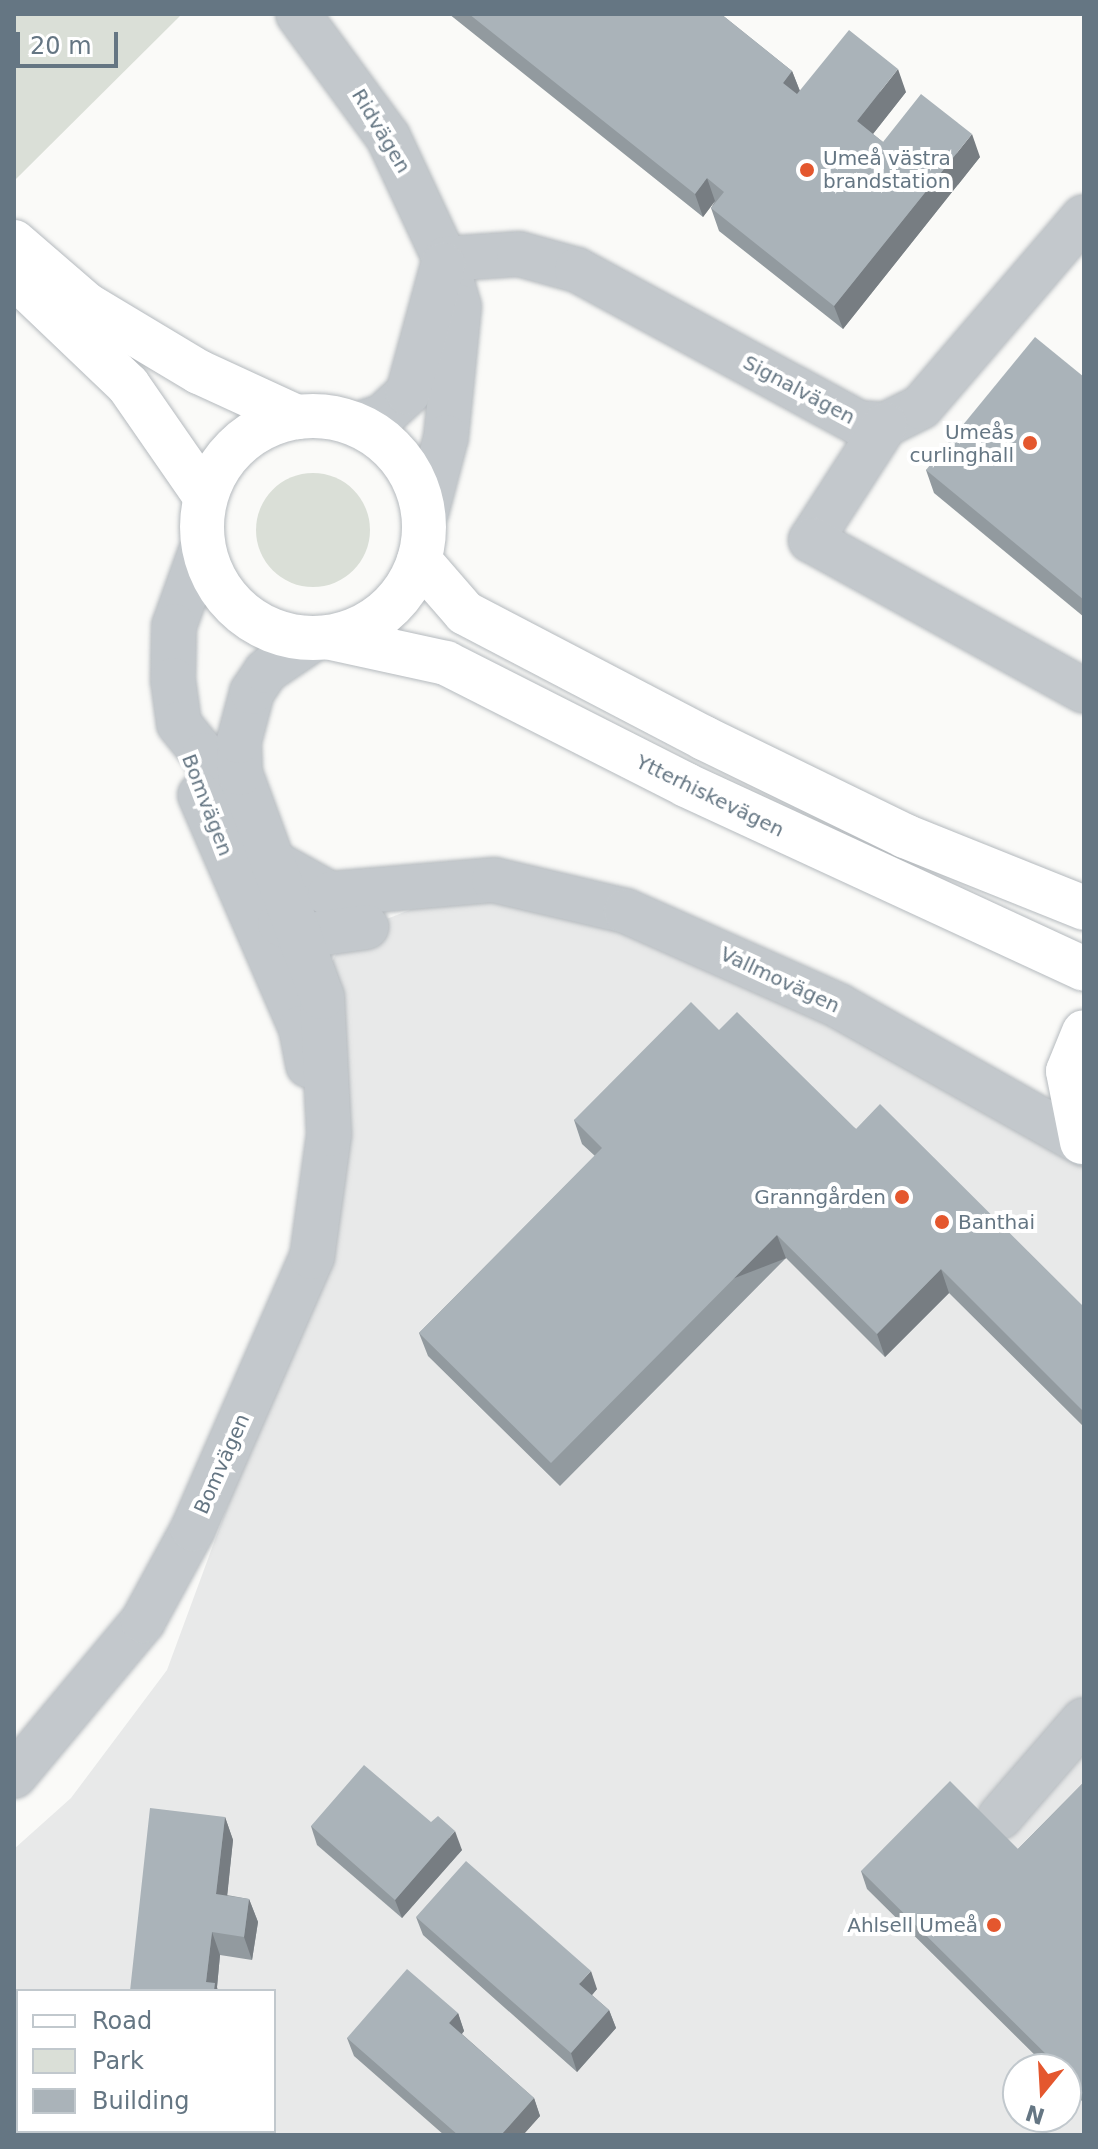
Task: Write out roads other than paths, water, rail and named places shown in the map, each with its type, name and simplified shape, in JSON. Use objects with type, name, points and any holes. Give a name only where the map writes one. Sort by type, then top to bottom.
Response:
[{"type":"main road","points":[[14,242],[87,305],[199,372],[297,417],[356,425],[403,462],[426,513],[419,560],[397,601],[375,621],[322,639],[258,625],[234,608],[202,548],[205,496],[243,440],[297,417]]},
{"type":"main road","points":[[14,277],[128,385],[205,496]]},
{"type":"main road","points":[[419,560],[465,613],[690,731],[905,836],[1084,908]]},
{"type":"main road","name":"Ytterhiskevägen","points":[[322,639],[446,663],[686,785],[1084,969]]},
{"type":"main road","points":[[1083,1143],[1068,1071],[1084,1032]]},
{"type":"street","name":"Ridvägen","points":[[298,14],[388,137],[445,259],[459,307],[455,364],[426,513]]},
{"type":"street","points":[[1084,217],[921,407],[885,425],[811,540],[1084,691]]},
{"type":"street","name":"Signalvägen","points":[[445,259],[519,254],[577,270],[859,423],[885,425]]},
{"type":"street","points":[[356,425],[383,416],[408,393],[445,259]]},
{"type":"street","name":"Bomvägen","points":[[202,548],[174,626],[179,724],[205,808],[308,1004]]},
{"type":"street","name":"Bomvägen","points":[[14,1776],[143,1621],[193,1529],[312,1257],[323,1198],[327,1107],[308,1004],[299,931],[278,865],[240,773],[239,741],[252,692],[266,671],[322,639]]},
{"type":"street","name":"Bomvägen","points":[[179,724],[204,755],[275,916],[299,931]]},
{"type":"street","name":"Vallmovägen","points":[[278,865],[311,889],[358,910],[412,882],[541,886],[626,911],[839,1006],[1083,1143]]},
{"type":"street","points":[[299,931],[358,910]]},
{"type":"street","points":[[308,1004],[358,910]]},
{"type":"street","points":[[1000,1817],[1084,1720]]},
{"type":"railway","points":[[14,2091],[16,2096]]},
{"type":"place","name":"Umeå västra brandstation","points":[[807,170]]},
{"type":"place","name":"Umeås curlinghall","points":[[1030,443]]},
{"type":"place","name":"Granngården","points":[[902,1197]]},
{"type":"place","name":"Banthai","points":[[942,1222]]},
{"type":"place","name":"Ahlsell Umeå","points":[[994,1925]]}]
